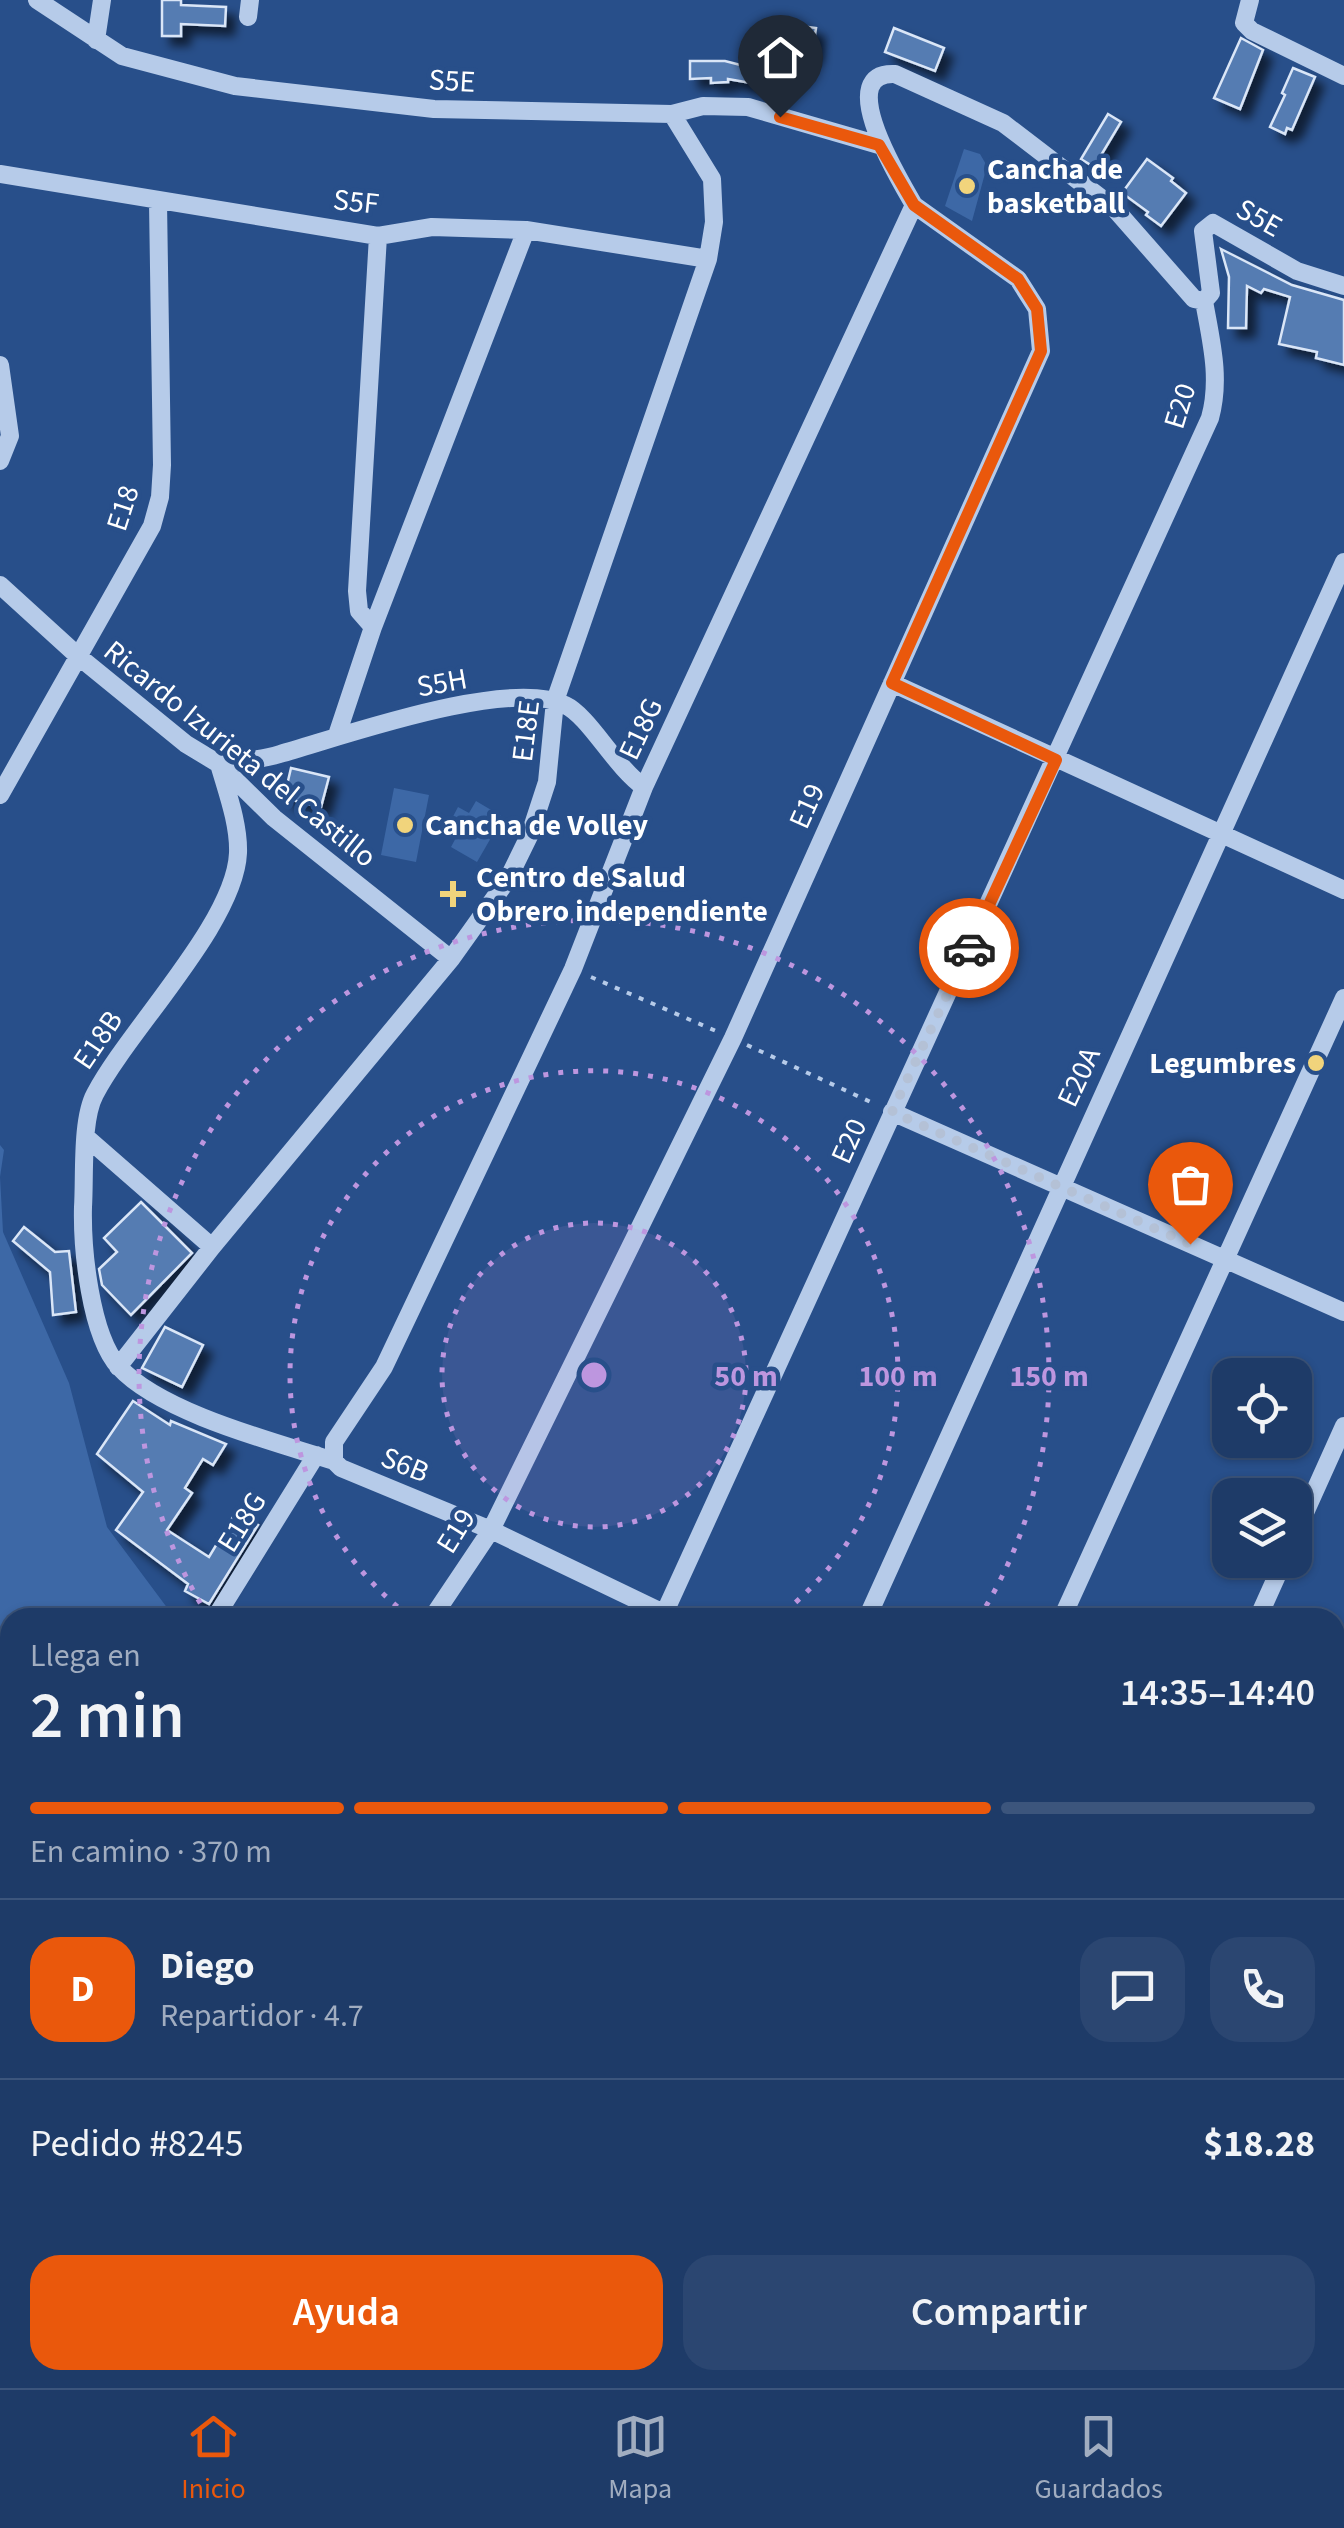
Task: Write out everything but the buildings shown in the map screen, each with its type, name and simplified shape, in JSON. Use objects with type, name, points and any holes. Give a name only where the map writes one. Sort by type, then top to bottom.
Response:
[{"type":"street","name":"S5E","points":[[37,0],[122,56],[235,86],[434,109],[672,114],[703,106],[748,107],[879,145]]},
{"type":"street","points":[[96,40],[102,0]]},
{"type":"street","points":[[1250,0],[1244,23],[1262,37],[1344,76]]},
{"type":"street","points":[[914,205],[879,145],[869,90],[873,80],[882,74],[895,74],[1004,123],[1114,208],[1188,294],[1204,301]]},
{"type":"street","name":"E18E","points":[[118,1367],[212,1247],[451,959],[508,879],[530,834],[547,782],[555,702],[708,259],[714,222],[712,179],[672,114]]},
{"type":"street","name":"S5F","points":[[0,174],[378,236],[432,227],[526,230],[708,259]]},
{"type":"street","name":"E18","points":[[0,796],[152,526],[160,497],[158,202]]},
{"type":"street","name":"E19","points":[[439,1608],[491,1530],[734,1038],[1041,351],[1037,309],[1018,279],[914,205]]},
{"type":"street","name":"E18G","points":[[222,1608],[384,1367],[573,969],[644,787],[914,205]]},
{"type":"street","name":"S5E","points":[[1204,301],[1213,287],[1203,231],[1213,223],[1297,271],[1344,286]]},
{"type":"street","points":[[337,735],[372,627],[526,230]]},
{"type":"street","points":[[372,627],[359,611],[357,591],[378,236]]},
{"type":"street","name":"E20","points":[[672,1608],[892,1112],[1210,418],[1217,376],[1204,301]]},
{"type":"street","points":[[0,365],[10,436],[0,462]]},
{"type":"street","name":"E20A","points":[[871,1608],[1058,1186],[1224,833],[1344,562]]},
{"type":"street","name":"Ricardo Izurieta del Castillo","points":[[0,585],[78,656],[186,744],[220,764],[274,818],[451,959]]},
{"type":"street","points":[[892,683],[1344,890]]},
{"type":"street","name":"S5H","points":[[220,764],[279,755],[337,735],[446,708],[542,698],[555,702]]},
{"type":"street","points":[[555,702],[577,713],[617,764],[644,787]]},
{"type":"street","name":"E18B","points":[[118,1367],[101,1336],[82,1250],[86,1137],[93,1096],[216,916],[232,881],[238,853],[220,764]]},
{"type":"street","points":[[1066,1608],[1344,998]]},
{"type":"street","points":[[892,1112],[1344,1312]]},
{"type":"street","points":[[86,1137],[212,1247]]},
{"type":"street","name":"S6B","points":[[118,1367],[161,1398],[221,1424],[325,1458],[491,1530],[652,1608]]},
{"type":"street","points":[[1312,1497],[1344,1426]]},
{"type":"street","points":[[1262,1608],[1276,1578]]},
{"type":"path","points":[[573,969],[892,1112]]},
{"type":"shaded area","name":"Cancha de basketball","points":[[964,149],[980,154],[987,166],[972,221],[945,206]]},
{"type":"shaded area","name":"Cancha de Volley","points":[[394,788],[429,795],[416,862],[381,855]]},
{"type":"shaded area","name":"Cancha de Volley","points":[[476,801],[503,817],[477,862],[451,847],[459,832],[448,826],[458,807],[469,813]]},
{"type":"shaded area","points":[[0,1145],[4,1150],[0,1177]]},
{"type":"shaded area","points":[[0,1177],[3,1232],[69,1383],[107,1527],[167,1608],[0,1608]]},
{"type":"way so far","points":[[969,948],[892,1112],[1190,1244]]},
{"type":"place","name":"Cancha de basketball","points":[[967,186]]},
{"type":"place","name":"Cancha de Volley","points":[[405,825]]},
{"type":"place","name":"Centro de Salud Obrero independiente","points":[[453,894]]},
{"type":"place","name":"Legumbres","points":[[1316,1063]]},
{"type":"route","points":[[780,117],[879,145],[914,205],[1018,279],[1037,309],[1041,351],[892,683],[1056,760],[969,948]]}]
